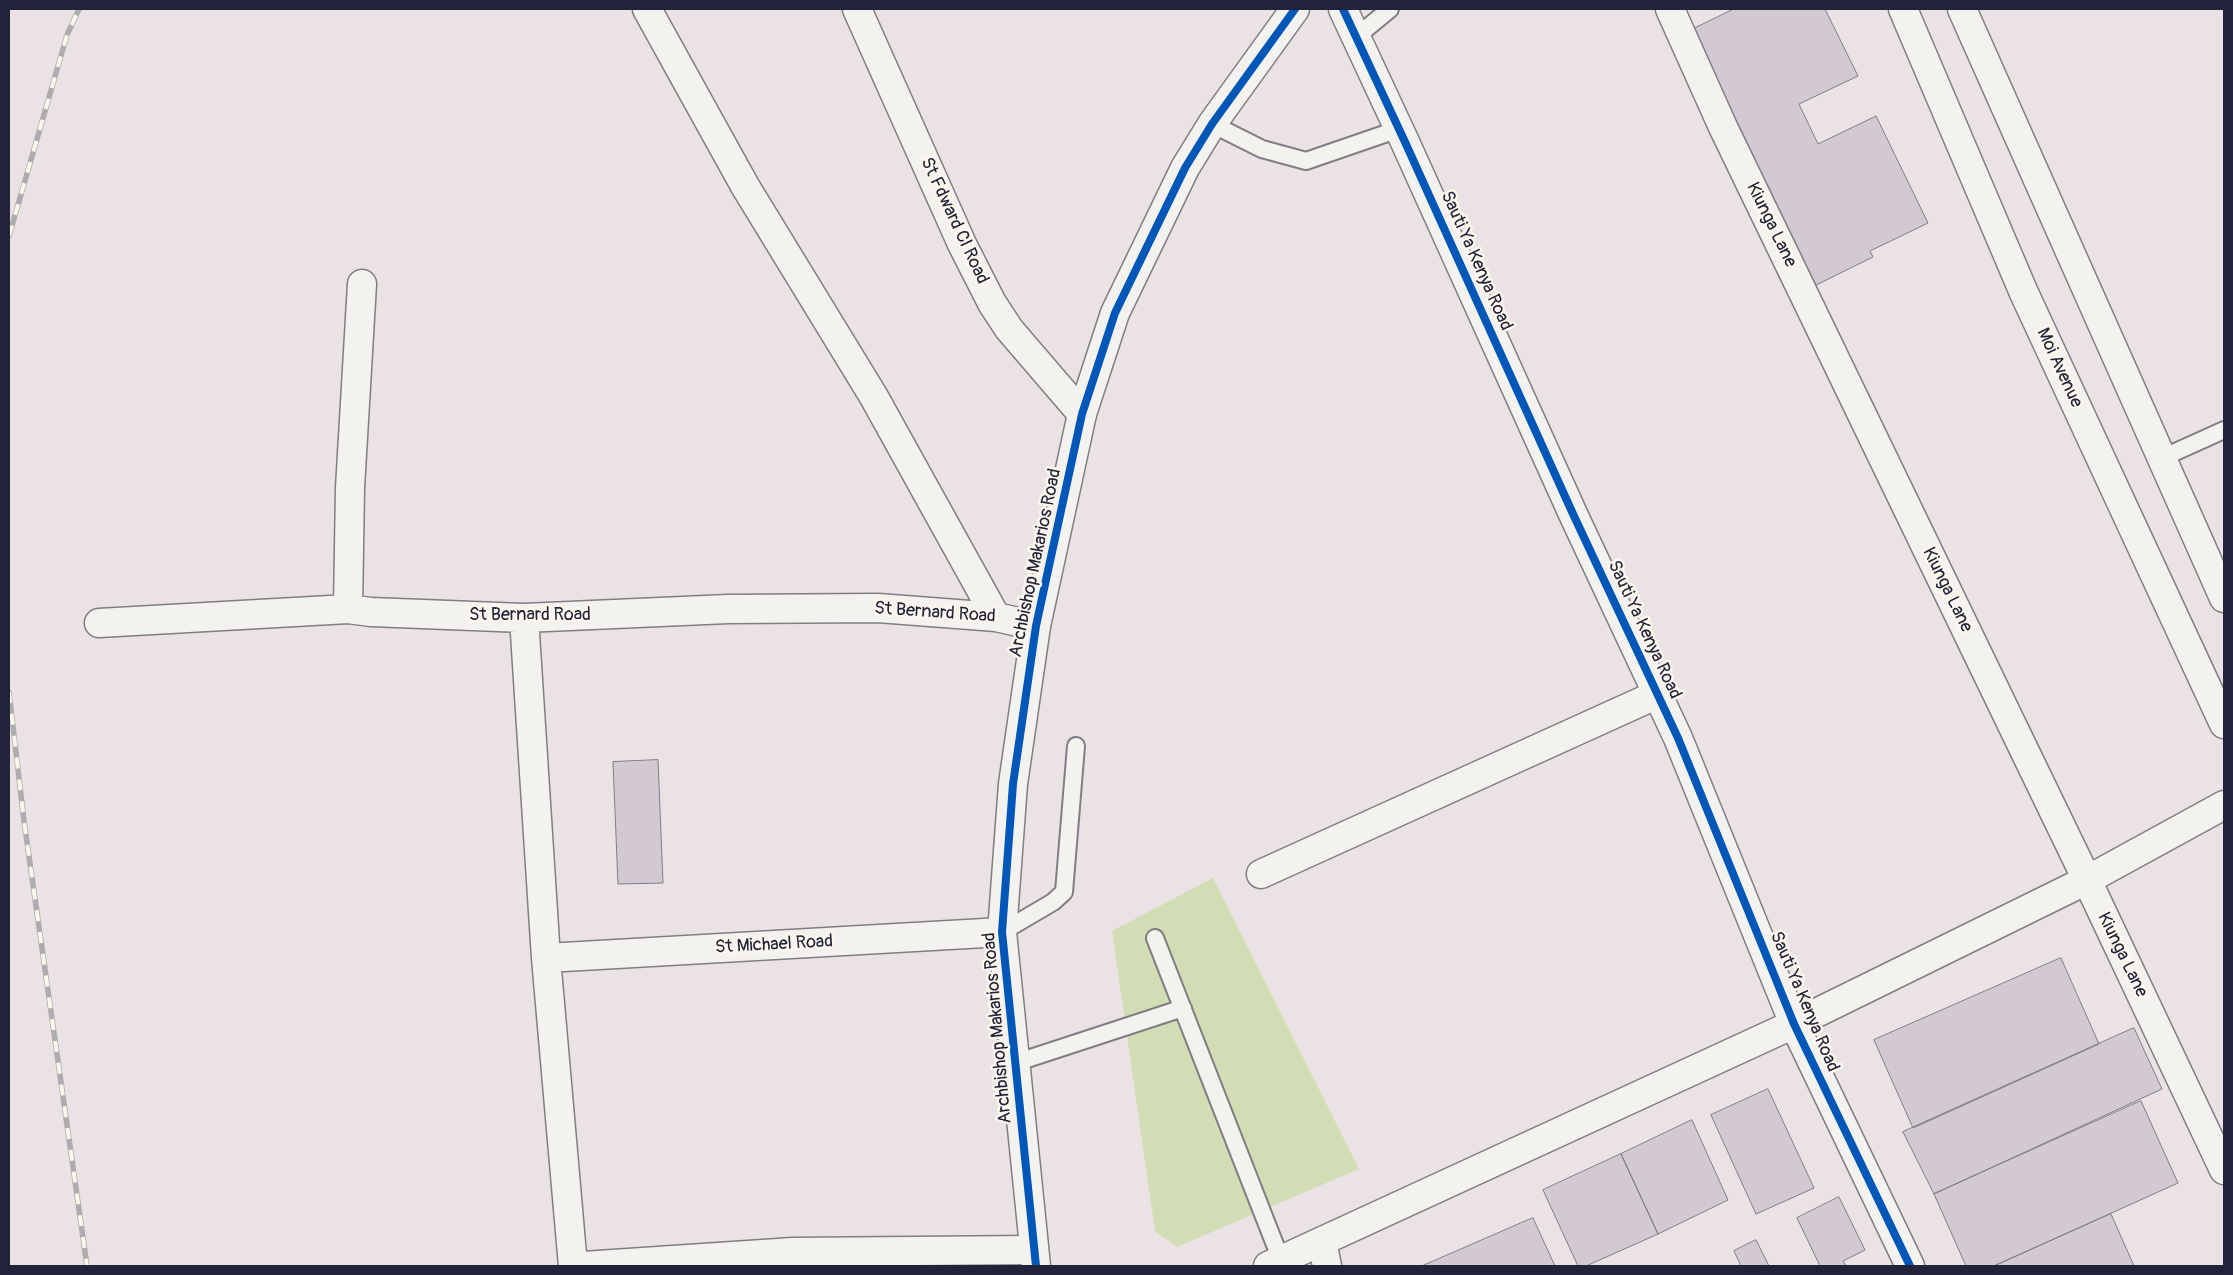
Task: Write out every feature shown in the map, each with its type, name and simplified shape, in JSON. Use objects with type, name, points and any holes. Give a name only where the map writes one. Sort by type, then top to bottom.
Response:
[{"type":"street","points":[[646,9],[744,186],[874,397],[996,617]]},
{"type":"street","name":"St Fdward Cl Road","points":[[857,9],[962,244],[992,302],[1018,341],[1082,414]]},
{"type":"street","name":"Archbishop Makarios Road","points":[[1035,1258],[1002,932],[1013,784],[1036,626],[1082,414],[1115,313],[1185,168],[1212,124],[1295,9]]},
{"type":"street","name":"Sauti Ya Kenya Road","points":[[1343,9],[1678,738],[1794,1024],[1910,1266]]},
{"type":"street","name":"Kiunga Lane","points":[[1670,9],[1723,127],[2087,880],[2224,1170]]},
{"type":"street","name":"Moi Avenue","points":[[1903,9],[2024,293],[2224,724]]},
{"type":"street","points":[[1962,9],[2224,598]]},
{"type":"street","points":[[348,609],[350,488],[362,284]]},
{"type":"street","name":"St Bernard Road","points":[[99,623],[348,609],[371,612],[524,618],[728,609],[868,608],[996,617],[1036,626]]},
{"type":"street","points":[[524,618],[546,958],[573,1266]]},
{"type":"street","points":[[1261,874],[1658,694]]},
{"type":"street","points":[[1275,1263],[1325,1254],[2087,880],[2224,805]]},
{"type":"street","name":"St Michael Road","points":[[546,958],[1002,932]]},
{"type":"street","points":[[583,1266],[793,1252],[1035,1258]]},
{"type":"lane","points":[[1356,37],[1390,9]]},
{"type":"lane","points":[[1212,124],[1262,149],[1306,161],[1399,129]]},
{"type":"lane","points":[[2162,458],[2224,430]]},
{"type":"lane","points":[[1002,932],[1053,902],[1064,892],[1076,746]]},
{"type":"lane","points":[[1154,938],[1183,1008],[1275,1263]]},
{"type":"lane","points":[[1016,1063],[1183,1008]]},
{"type":"green space","points":[[1213,878],[1359,1169],[1177,1247],[1155,1231],[1112,931]]},
{"type":"building","points":[[1734,9],[1825,9],[1858,76],[1799,104],[1818,144],[1876,116],[1928,223],[1870,251],[1873,257],[1810,288],[1685,33]]},
{"type":"building","points":[[658,760],[663,883],[618,884],[613,762]]},
{"type":"building","points":[[2061,958],[2099,1044],[1913,1128],[1874,1040]]},
{"type":"building","points":[[2134,1028],[2162,1089],[1934,1194],[1903,1132]]},
{"type":"building","points":[[1768,1089],[1814,1188],[1756,1214],[1711,1115]]},
{"type":"building","points":[[2141,1101],[2178,1183],[1994,1266],[1966,1266],[1934,1194]]},
{"type":"building","points":[[1692,1120],[1728,1200],[1658,1234],[1621,1154]]},
{"type":"building","points":[[1621,1154],[1658,1234],[1586,1266],[1578,1266],[1543,1190]]},
{"type":"building","points":[[1839,1197],[1865,1250],[1843,1261],[1846,1266],[1820,1266],[1797,1218]]},
{"type":"building","points":[[2111,1214],[2134,1266],[1994,1266]]},
{"type":"building","points":[[1533,1218],[1555,1266],[1422,1266]]},
{"type":"building","points":[[1756,1240],[1769,1266],[1741,1266],[1734,1251]]},
{"type":"railway","points":[[9,236],[67,35],[79,9]]},
{"type":"railway","points":[[9,692],[24,821],[87,1266]]},
{"type":"cycle path","points":[[1036,1266],[1002,932],[1013,784],[1036,626],[1082,414],[1115,313],[1185,168],[1212,124],[1295,9]]},
{"type":"cycle path","points":[[1343,9],[1573,514],[1678,738],[1794,1024],[1910,1266]]}]
